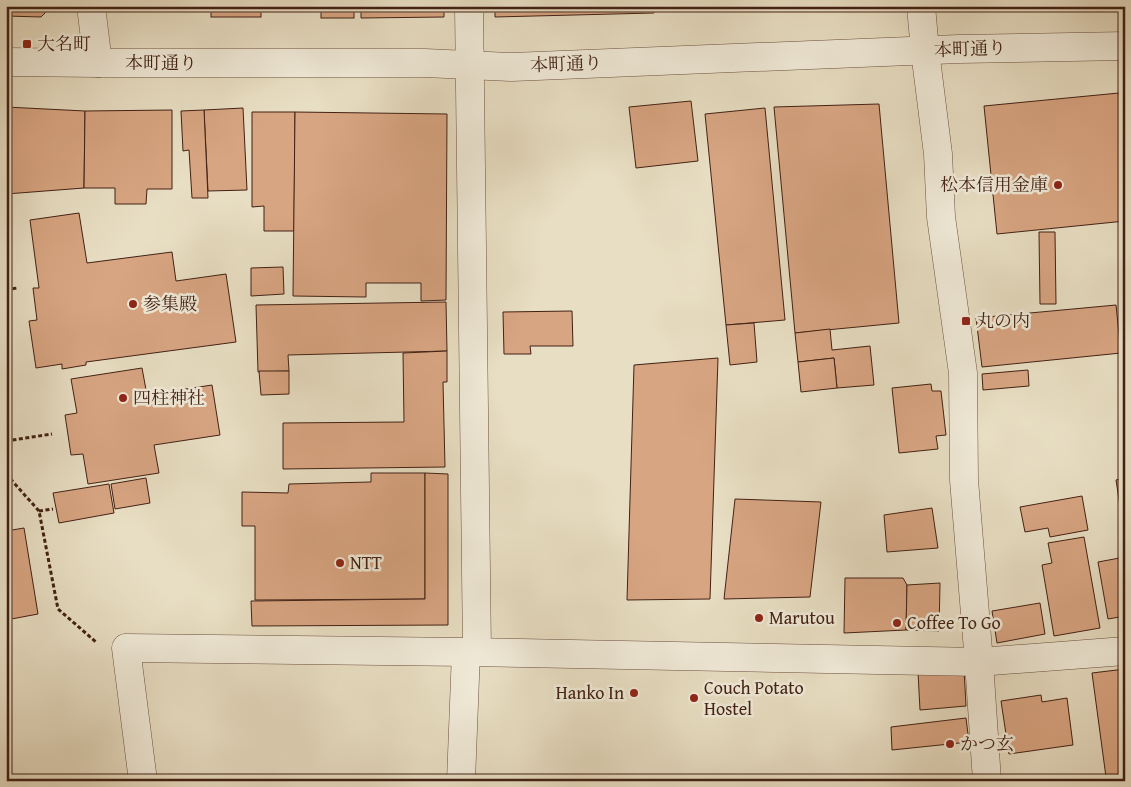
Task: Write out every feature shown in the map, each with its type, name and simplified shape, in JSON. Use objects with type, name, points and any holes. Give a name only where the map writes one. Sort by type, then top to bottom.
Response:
[{"type":"street","points":[[92,6],[98,63]]},
{"type":"street","points":[[462,781],[472,652],[469,6]]},
{"type":"street","points":[[921,6],[938,154],[941,218],[963,373],[964,480],[979,662],[986,781]]},
{"type":"street","name":"本町通り","points":[[6,62],[468,64],[512,66],[925,51],[1125,46]]},
{"type":"street","points":[[144,781],[126,648],[472,652],[979,662],[1125,651]]},
{"type":"path","points":[[6,290],[17,288]]},
{"type":"path","points":[[6,442],[52,434]]},
{"type":"path","points":[[6,474],[39,512],[58,609],[96,642],[126,648]]},
{"type":"path","points":[[39,512],[53,508]]},
{"type":"building","points":[[6,6],[52,6],[41,17],[6,16]]},
{"type":"building","points":[[211,6],[261,6],[261,17],[211,17]]},
{"type":"building","points":[[321,6],[354,6],[354,18],[321,18]]},
{"type":"building","points":[[361,6],[444,6],[444,17],[361,18]]},
{"type":"building","points":[[495,6],[654,6],[654,13],[495,17]]},
{"type":"building","points":[[683,6],[734,6],[734,9],[683,11]]},
{"type":"building","points":[[746,6],[785,6],[785,7],[746,9]]},
{"type":"building","name":"松本信用金庫","points":[[1119,93],[1125,149],[1125,221],[997,234],[984,106]]},
{"type":"building","points":[[691,101],[698,161],[636,168],[629,107]]},
{"type":"building","points":[[879,104],[899,323],[795,333],[774,107]]},
{"type":"building","points":[[6,107],[85,111],[84,188],[6,194]]},
{"type":"building","points":[[243,108],[247,190],[208,191],[204,110]]},
{"type":"building","points":[[765,108],[785,320],[726,325],[705,114]]},
{"type":"building","points":[[172,110],[172,189],[147,189],[146,204],[115,204],[115,188],[84,188],[85,111]]},
{"type":"building","points":[[204,110],[208,198],[192,198],[189,150],[183,151],[181,111]]},
{"type":"building","points":[[252,112],[295,112],[294,231],[264,231],[264,206],[252,207]]},
{"type":"building","points":[[295,112],[447,114],[446,300],[421,301],[421,283],[366,283],[366,297],[293,296]]},
{"type":"building","name":"参集殿","points":[[79,213],[87,263],[172,252],[176,281],[226,274],[236,342],[86,362],[86,365],[62,369],[62,364],[36,368],[29,321],[37,320],[33,288],[39,288],[30,220]]},
{"type":"building","points":[[1039,232],[1055,232],[1056,304],[1040,304]]},
{"type":"building","points":[[283,267],[284,294],[251,296],[251,268]]},
{"type":"building","points":[[446,302],[447,351],[288,355],[289,371],[258,372],[256,305]]},
{"type":"building","points":[[1116,305],[1121,353],[982,367],[976,318]]},
{"type":"building","points":[[572,311],[573,346],[530,346],[531,354],[504,354],[503,312]]},
{"type":"building","points":[[754,323],[757,362],[730,365],[726,325]]},
{"type":"building","points":[[830,329],[832,350],[870,346],[874,385],[837,388],[834,358],[798,362],[795,333]]},
{"type":"building","points":[[447,351],[447,382],[443,382],[445,467],[283,469],[283,423],[404,422],[403,353]]},
{"type":"building","points":[[718,358],[710,599],[627,600],[634,365]]},
{"type":"building","points":[[834,358],[837,388],[801,392],[798,362]]},
{"type":"building","points":[[142,368],[147,395],[212,385],[220,435],[154,445],[159,473],[88,484],[83,454],[71,455],[65,415],[77,413],[71,379]]},
{"type":"building","points":[[1028,370],[1029,386],[983,390],[982,374]]},
{"type":"building","points":[[259,371],[289,371],[289,394],[261,395]]},
{"type":"building","points":[[931,384],[932,391],[941,391],[946,435],[936,436],[938,449],[899,453],[892,388]]},
{"type":"building","name":"NTT","points":[[371,473],[425,473],[425,599],[255,600],[255,526],[242,526],[242,492],[288,493],[289,484],[371,482]]},
{"type":"building","points":[[425,473],[448,474],[448,625],[252,626],[251,601],[425,599]]},
{"type":"building","points":[[146,478],[150,503],[115,509],[111,484]]},
{"type":"building","points":[[1125,478],[1125,505],[1120,506],[1116,480]]},
{"type":"building","points":[[109,484],[114,513],[59,523],[53,493]]},
{"type":"building","points":[[1082,496],[1088,530],[1050,537],[1048,528],[1025,532],[1020,507]]},
{"type":"building","points":[[735,499],[821,502],[810,597],[724,599]]},
{"type":"building","points":[[932,508],[938,548],[887,552],[884,515]]},
{"type":"building","points":[[24,528],[38,614],[6,620],[6,531]]},
{"type":"building","points":[[1084,537],[1100,628],[1054,636],[1042,565],[1052,563],[1048,543]]},
{"type":"building","points":[[1125,557],[1125,616],[1108,619],[1098,562]]},
{"type":"building","points":[[845,578],[903,578],[907,585],[906,630],[844,633]]},
{"type":"building","points":[[940,583],[939,631],[906,630],[907,585]]},
{"type":"building","points":[[1040,603],[1045,634],[997,643],[992,611]]},
{"type":"building","points":[[1125,669],[1125,774],[1106,777],[1092,673]]},
{"type":"building","points":[[964,670],[966,706],[920,710],[918,672]]},
{"type":"building","points":[[1041,695],[1042,702],[1067,698],[1073,745],[1009,754],[1001,701]]},
{"type":"building","points":[[966,718],[969,742],[892,750],[891,727]]},
{"type":"place","name":"大名町","points":[[27,44]]},
{"type":"place","name":"松本信用金庫","points":[[1058,185]]},
{"type":"place","name":"参集殿","points":[[133,304]]},
{"type":"place","name":"丸の内","points":[[966,321]]},
{"type":"place","name":"四柱神社","points":[[123,398]]},
{"type":"place","name":"NTT","points":[[340,563]]},
{"type":"place","name":"Marutou","points":[[759,618]]},
{"type":"place","name":"Coffee To Go","points":[[897,623]]},
{"type":"place","name":"Hanko In","points":[[634,693]]},
{"type":"place","name":"Couch Potato Hostel","points":[[694,698]]},
{"type":"place","name":"かつ玄","points":[[950,744]]}]
